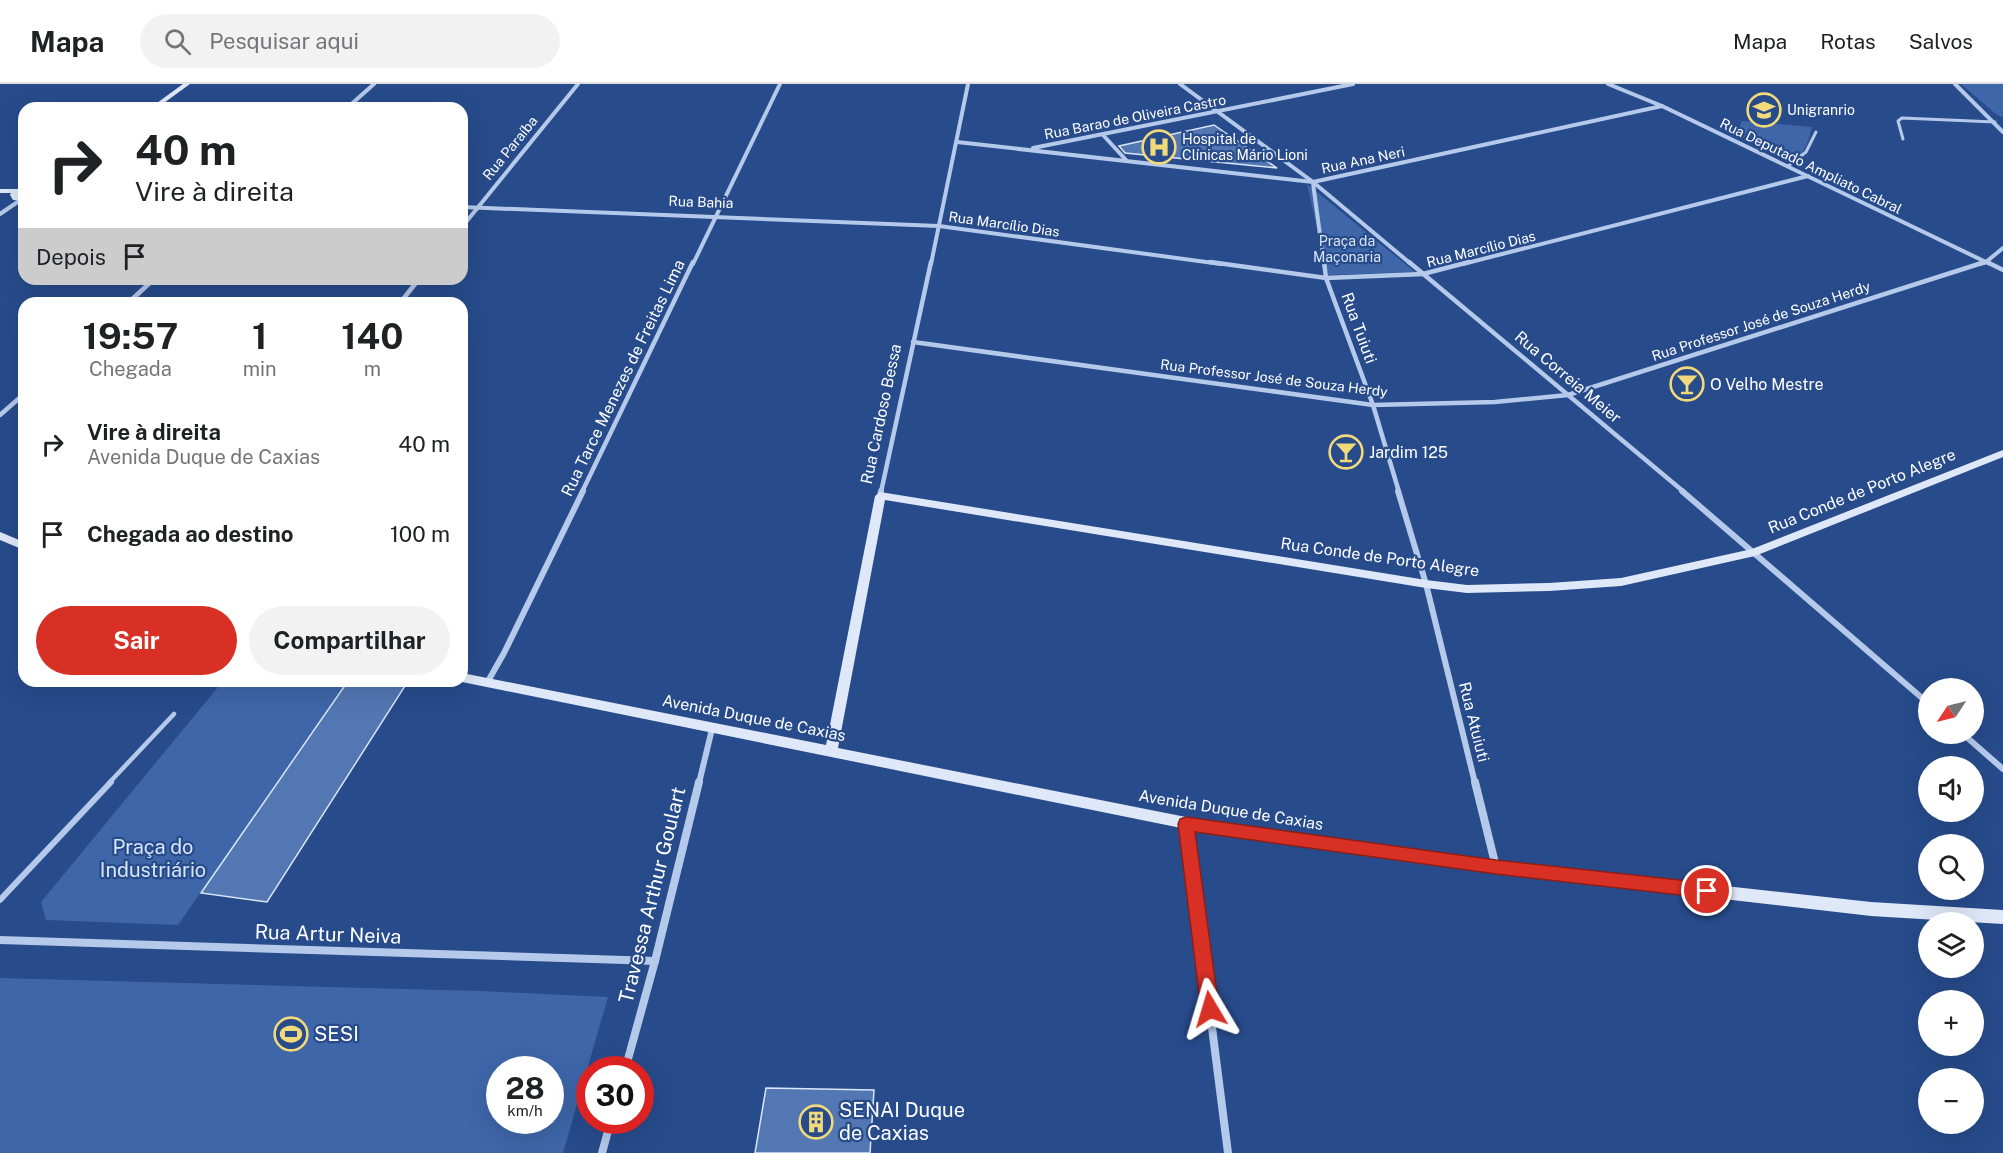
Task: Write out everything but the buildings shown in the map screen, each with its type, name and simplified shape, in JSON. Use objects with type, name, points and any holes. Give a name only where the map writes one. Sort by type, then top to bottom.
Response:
[{"type":"main road","points":[[162,102],[187,84]]},
{"type":"main road","points":[[0,191],[18,193]]},
{"type":"main road","name":"Rua Conde de Porto Alegre","points":[[879,496],[1426,584],[1467,589],[1549,587],[1621,582],[1755,552],[2003,453]]},
{"type":"main road","name":"Rua Cardoso Bessa","points":[[831,752],[879,496]]},
{"type":"main road","points":[[0,536],[18,544]]},
{"type":"main road","name":"Avenida Duque de Caxias","points":[[468,679],[1186,824],[1496,867],[1871,909],[2003,917]]},
{"type":"street","points":[[354,102],[374,84]]},
{"type":"street","name":"Rua Paraíba","points":[[468,220],[578,84]]},
{"type":"street","name":"Rua Tarce Menezes de Freitas Lima","points":[[487,682],[504,653],[780,84]]},
{"type":"street","name":"Rua Cardoso Bessa","points":[[879,496],[970,84]]},
{"type":"street","name":"Rua Correia Meier","points":[[1180,84],[1313,182],[1755,552],[1918,694]]},
{"type":"street","name":"Rua Barao de Oliveira Castro","points":[[1027,149],[1353,84]]},
{"type":"street","name":"Rua Deputado Ampliato Cabral","points":[[1608,84],[1662,106],[2003,270]]},
{"type":"street","points":[[1955,84],[2003,132]]},
{"type":"street","name":"Rua Ana Neri","points":[[957,142],[1313,182],[1662,106]]},
{"type":"street","points":[[1995,122],[2003,123]]},
{"type":"street","points":[[1103,135],[1126,160]]},
{"type":"street","name":"Rua Marcílio Dias","points":[[939,226],[1326,278],[1423,274],[1808,176]]},
{"type":"street","name":"Rua Tuiuti","points":[[1313,182],[1326,278],[1373,405],[1426,584]]},
{"type":"street","points":[[0,214],[18,198]]},
{"type":"street","name":"Rua Bahia","points":[[468,207],[939,226]]},
{"type":"street","name":"Rua Professor José de Souza Herdy","points":[[913,342],[1373,405],[1458,405],[1568,395],[1986,262],[2003,248]]},
{"type":"street","points":[[134,297],[148,285]]},
{"type":"street","points":[[405,297],[414,285]]},
{"type":"street","points":[[0,415],[18,399]]},
{"type":"street","name":"Rua Atuiuti","points":[[1426,584],[1496,867]]},
{"type":"street","name":"Travessa Arthur Goulart","points":[[629,1056],[655,961],[712,729]]},
{"type":"street","points":[[1974,744],[2003,769]]},
{"type":"street","points":[[1186,824],[1228,1153]]},
{"type":"street","name":"Rua Artur Neiva","points":[[0,940],[655,961]]},
{"type":"street","points":[[602,1153],[607,1134]]},
{"type":"lane","points":[[1903,139],[1898,121],[1902,118],[1995,122]]},
{"type":"lane","points":[[1788,166],[1804,156],[1811,147],[1816,132]]},
{"type":"lane","points":[[0,900],[174,714]]},
{"type":"green space","points":[[1961,84],[2003,84],[2003,117],[1997,115]]},
{"type":"green space","points":[[1742,121],[1812,127],[1807,144],[1798,158],[1757,147],[1737,132]]},
{"type":"green space","name":"Praça da Maçonaria","points":[[1307,184],[1415,272],[1328,275]]},
{"type":"green space","name":"Praça do Industriário","points":[[218,687],[344,687],[178,925],[46,920],[41,902]]},
{"type":"green space","name":"SESI","points":[[0,978],[480,991],[608,997],[591,1056],[576,1056],[576,1108],[563,1153],[0,1153]]},
{"type":"place","name":"Unigranrio","points":[[1764,110]]},
{"type":"place","name":"Hospital de Clínicas Mário Lioni","points":[[1159,147]]},
{"type":"place","name":"O Velho Mestre","points":[[1687,384]]},
{"type":"place","name":"Jardim 125","points":[[1346,452]]},
{"type":"place","name":"SESI","points":[[291,1034]]},
{"type":"place","name":"SENAI Duque de Caxias","points":[[816,1122]]},
{"type":"route","points":[[1210,1009],[1186,824],[1496,867],[1707,891]]}]
